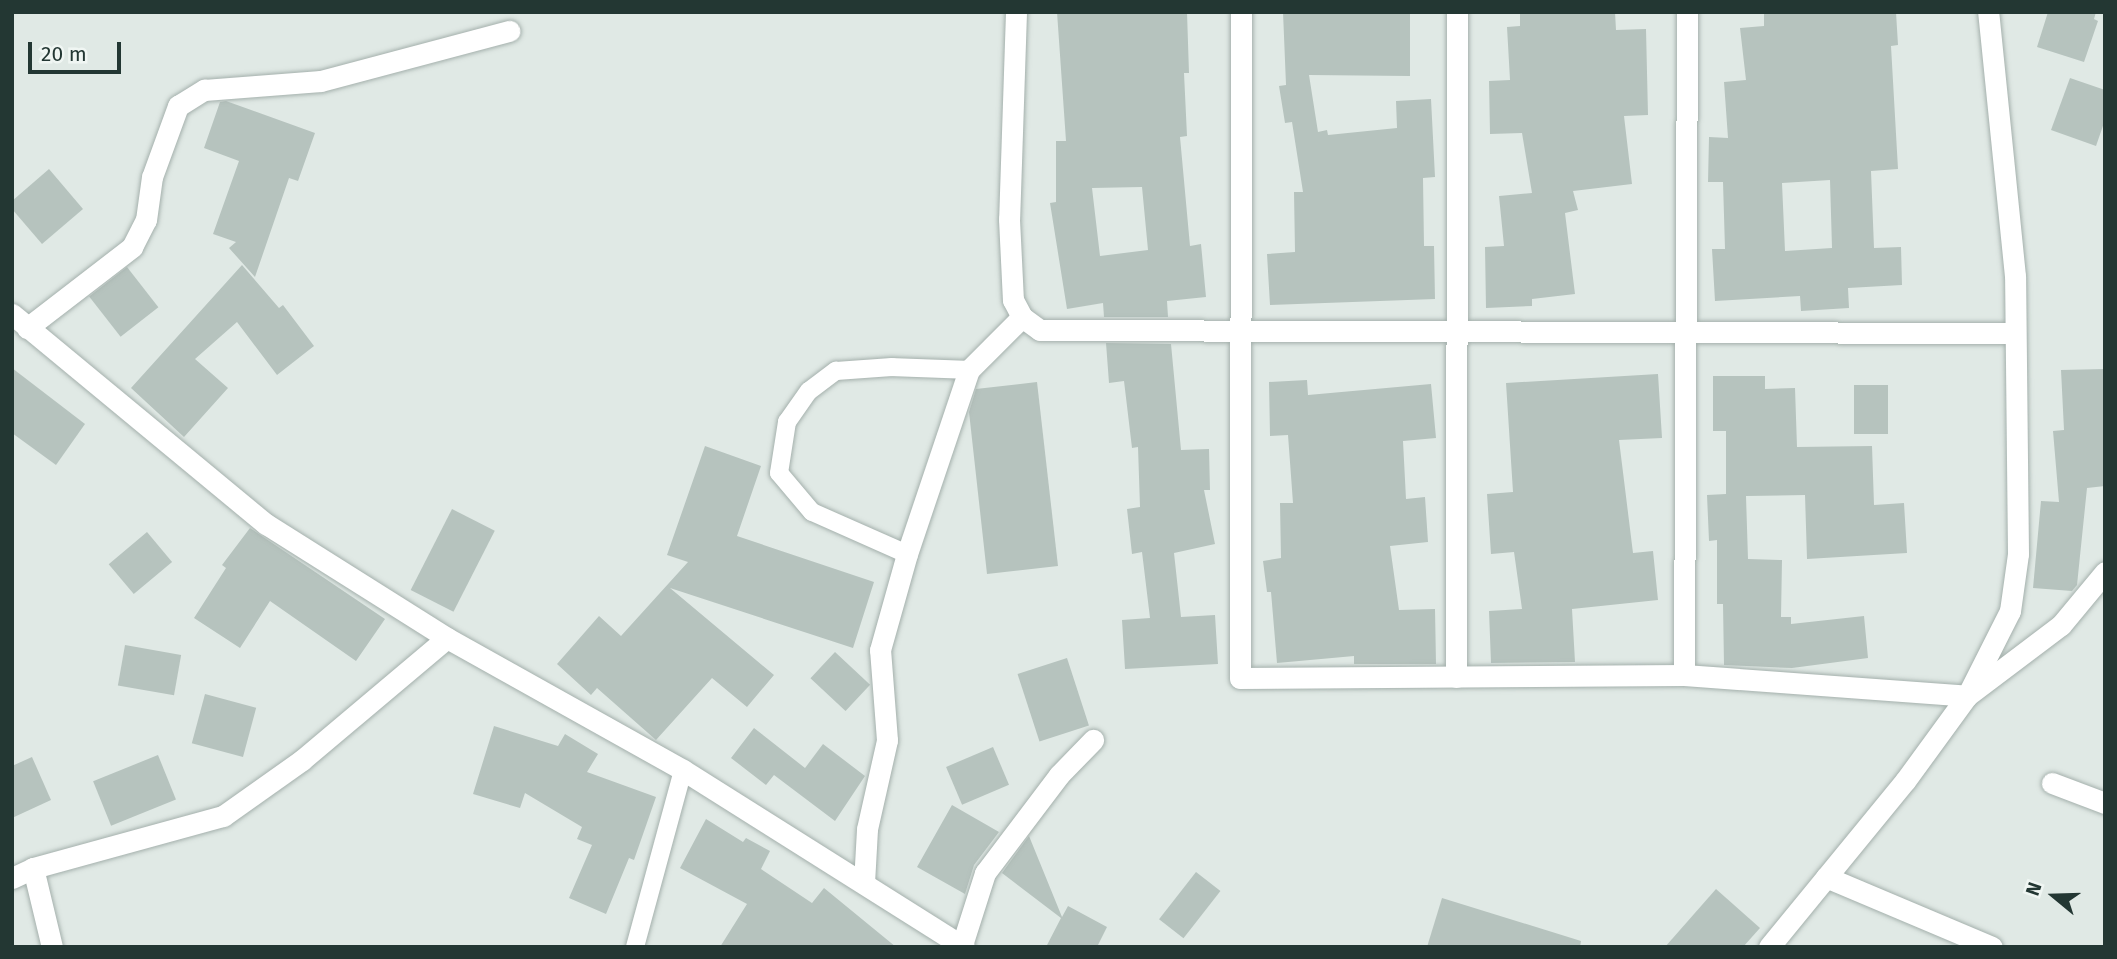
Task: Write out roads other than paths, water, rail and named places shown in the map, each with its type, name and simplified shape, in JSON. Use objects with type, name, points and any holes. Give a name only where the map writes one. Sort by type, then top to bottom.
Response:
[{"type":"street","points":[[1016,12],[1009,219],[1013,300],[1022,317],[1040,330],[1240,332],[1685,329],[2015,333]]},
{"type":"street","points":[[1241,12],[1240,678],[1684,675],[1966,696],[2061,625],[2105,572]]},
{"type":"street","points":[[1456,677],[1457,12]]},
{"type":"street","points":[[1684,675],[1686,12]]},
{"type":"street","points":[[1769,947],[1905,781],[1966,696],[2010,611],[2018,554],[2015,276],[1988,12]]},
{"type":"street","points":[[509,31],[321,81],[204,90],[178,106],[152,177],[146,220],[132,247],[20,321],[266,524],[447,638],[683,770],[963,946],[985,873],[1059,775],[1093,740]]},
{"type":"street","points":[[864,883],[867,829],[887,740],[880,650],[907,554],[969,370],[1022,317]]},
{"type":"street","points":[[12,878],[33,868],[223,816],[302,760],[447,638]]},
{"type":"street","points":[[2052,783],[2105,803]]},
{"type":"street","points":[[33,868],[52,947]]},
{"type":"street","points":[[1826,877],[1992,947]]},
{"type":"lane","points":[[907,554],[812,512],[779,473],[788,422],[809,391],[836,371],[892,367],[969,370]]},
{"type":"lane","points":[[635,947],[683,770]]}]
